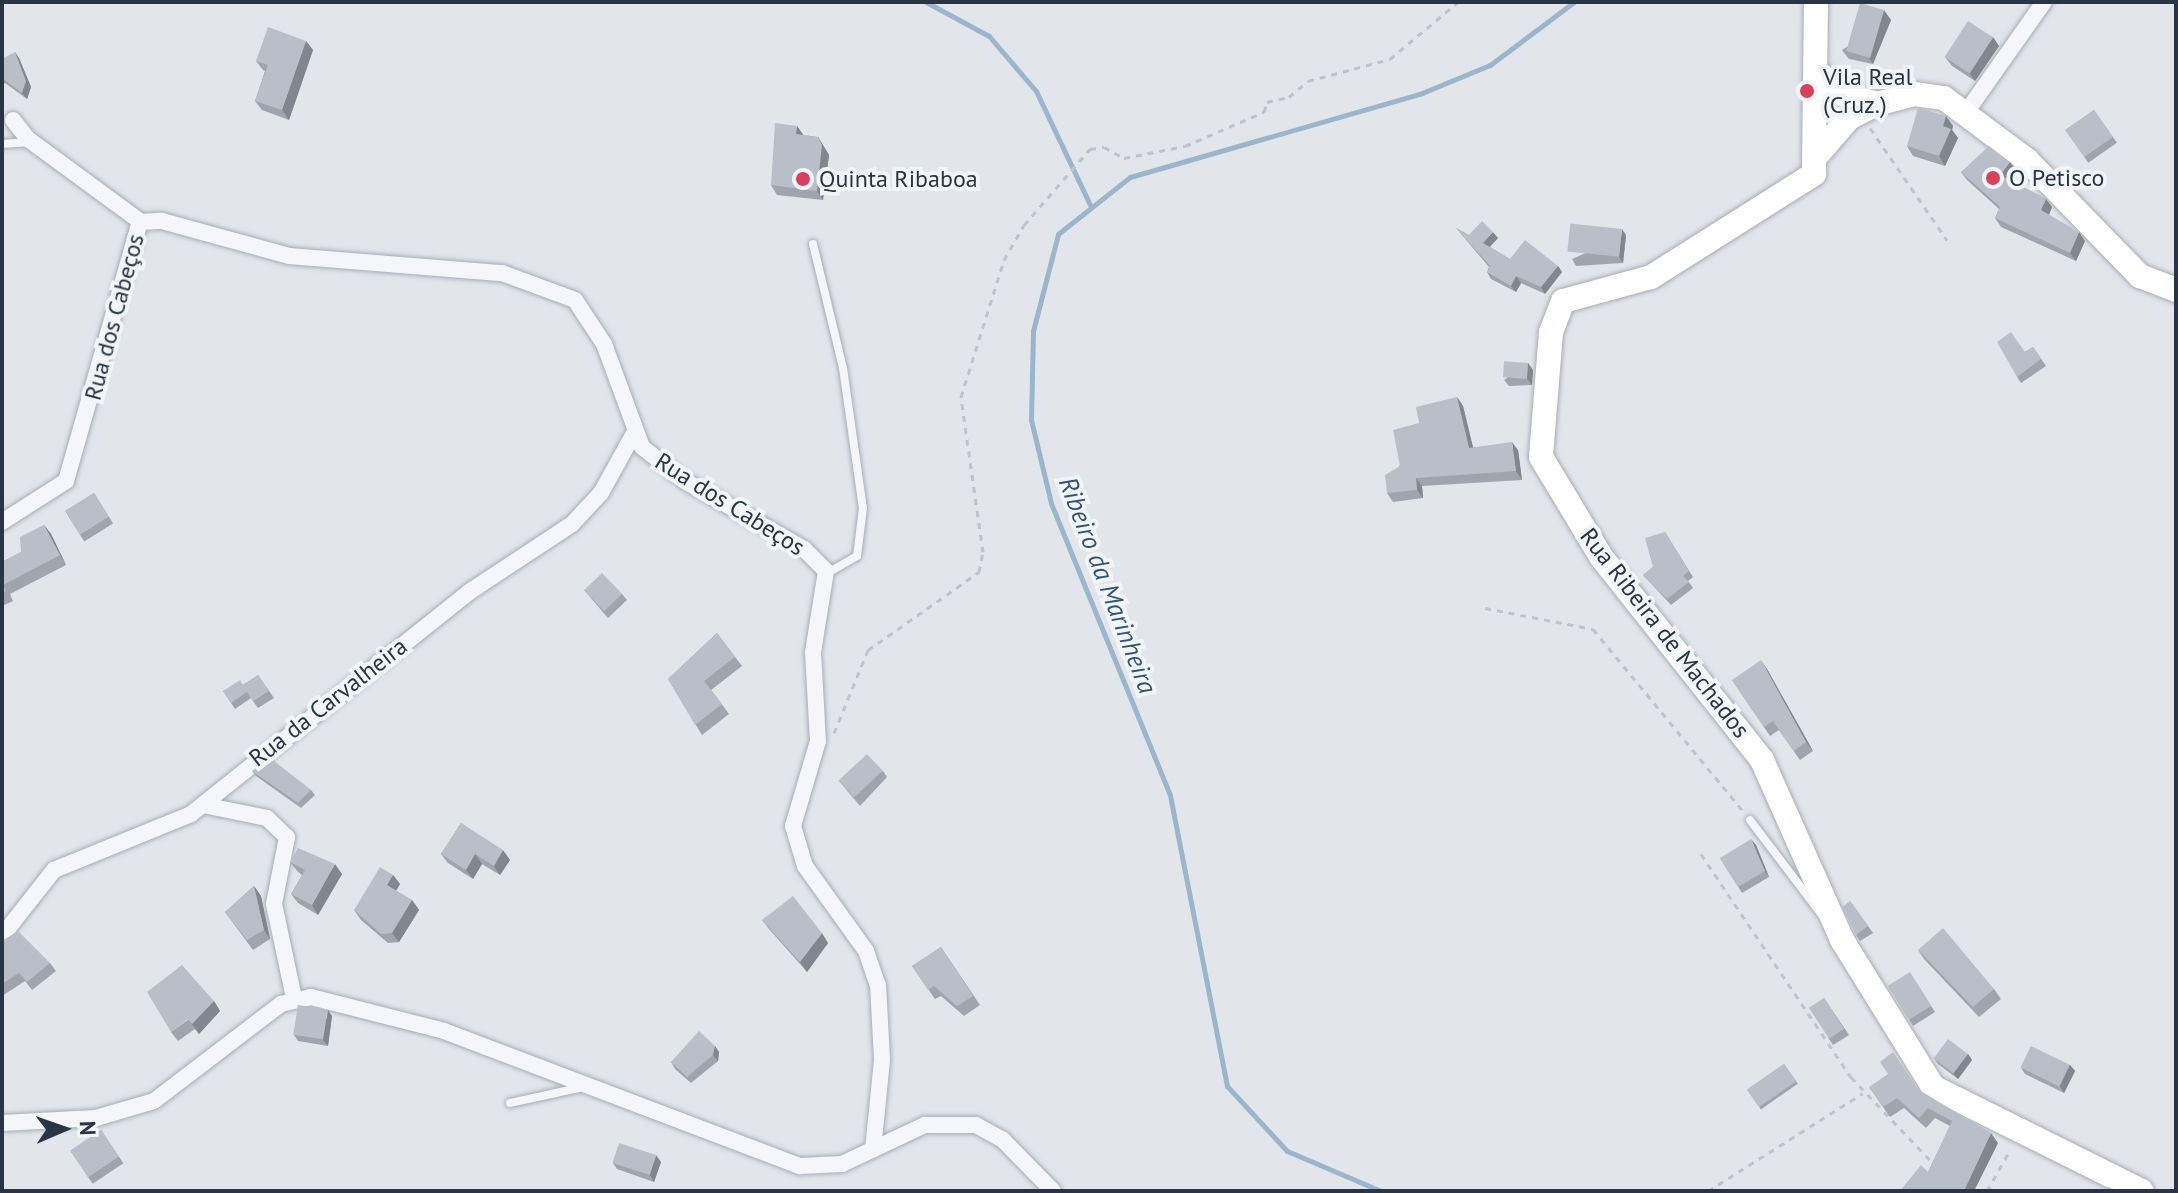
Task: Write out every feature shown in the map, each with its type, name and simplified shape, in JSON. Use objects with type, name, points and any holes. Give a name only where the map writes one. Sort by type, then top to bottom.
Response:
[{"type":"main road","points":[[1816,2],[1819,153]]},
{"type":"main road","points":[[1817,72],[1867,109]]},
{"type":"main road","points":[[1819,153],[1867,109],[1931,94],[1967,111],[2027,160],[2140,276],[2176,290]]},
{"type":"main road","name":"Rua Ribeira de Machados","points":[[1819,153],[1807,181],[1655,275],[1563,301],[1537,433],[1545,469],[1597,551],[1770,773],[1838,933],[1933,1087],[2142,1191]]},
{"type":"street","points":[[1967,111],[2044,2]]},
{"type":"street","points":[[13,120],[32,142],[141,222]]},
{"type":"street","name":"Rua dos Cabeços","points":[[2,522],[66,481],[103,369],[129,241],[141,222],[162,221],[280,255],[502,273],[563,292],[595,324],[633,435],[667,470],[804,549],[827,573],[814,641],[816,754],[793,816],[794,837],[805,866],[866,951],[878,985],[882,1060],[873,1150]]},
{"type":"street","name":"Rua da Carvalheira","points":[[2,936],[54,870],[161,831],[203,805],[469,592],[582,516],[633,435]]},
{"type":"street","points":[[203,805],[267,818],[287,837],[274,904],[294,998]]},
{"type":"street","points":[[2,1123],[96,1118],[154,1101],[294,998],[335,1000],[444,1031],[579,1088],[675,1113],[800,1166],[842,1164],[925,1125],[976,1125],[1003,1140],[1053,1191]]},
{"type":"lane","points":[[2,144],[32,142]]},
{"type":"lane","points":[[813,244],[843,368],[863,508],[857,556],[827,573]]},
{"type":"lane","points":[[1750,820],[1838,933]]},
{"type":"lane","points":[[510,1103],[579,1088]]},
{"type":"path","points":[[816,754],[837,729],[868,650],[979,572],[983,552],[961,397],[1004,260],[1024,225],[1090,149],[1104,147],[1124,158],[1185,146],[1264,112],[1267,102],[1308,81],[1390,59],[1458,2]]},
{"type":"path","points":[[1867,109],[1947,240]]},
{"type":"path","points":[[1485,608],[1593,629],[1750,820]]},
{"type":"path","points":[[1701,854],[1863,1093],[1930,1162],[1941,1169]]},
{"type":"path","points":[[1708,1191],[1863,1093]]},
{"type":"path","points":[[1987,1191],[2019,1132]]},
{"type":"path","points":[[1922,1171],[1930,1162]]},
{"type":"building","points":[[1860,3],[1884,10],[1870,58],[1846,51]]},
{"type":"building","points":[[1968,21],[1993,37],[1970,73],[1945,57]]},
{"type":"building","points":[[268,27],[306,41],[282,110],[255,101],[268,65],[256,61]]},
{"type":"building","points":[[15,52],[26,81],[22,93],[2,78],[2,59]]},
{"type":"building","points":[[1918,108],[1946,116],[1943,126],[1951,129],[1939,156],[1907,146]]},
{"type":"building","points":[[2094,110],[2113,137],[2084,157],[2065,130]]},
{"type":"building","name":"Quinta Ribaboa","points":[[775,123],[797,126],[796,134],[818,137],[822,145],[817,191],[771,185]]},
{"type":"building","points":[[1989,146],[2010,162],[2000,175],[2046,199],[2041,210],[2079,232],[2070,253],[1995,218],[2000,207],[1961,172]]},
{"type":"building","points":[[1482,221],[1493,232],[1483,243],[1510,259],[1525,240],[1558,266],[1541,287],[1516,276],[1511,286],[1487,272],[1490,266],[1456,228],[1469,235]]},
{"type":"building","points":[[1570,224],[1622,229],[1619,257],[1567,251]]},
{"type":"building","points":[[2011,332],[2025,352],[2033,347],[2041,359],[2017,377],[1997,342]]},
{"type":"building","points":[[1504,361],[1528,363],[1527,379],[1503,377]]},
{"type":"building","points":[[1457,397],[1469,448],[1512,442],[1516,471],[1416,478],[1417,490],[1387,493],[1385,475],[1400,466],[1393,430],[1419,423],[1416,407]]},
{"type":"building","points":[[94,493],[109,517],[80,535],[65,511]]},
{"type":"building","points":[[44,525],[60,555],[3,585],[6,591],[2,593],[2,562],[21,552],[20,537]]},
{"type":"building","points":[[1665,532],[1689,571],[1683,576],[1689,582],[1667,599],[1643,575],[1653,567],[1645,538]]},
{"type":"building","points":[[602,573],[622,594],[604,611],[584,590]]},
{"type":"building","points":[[717,633],[735,657],[704,681],[722,704],[695,725],[668,679]]},
{"type":"building","points":[[1761,660],[1806,742],[1794,751],[1773,721],[1764,727],[1732,680]]},
{"type":"building","points":[[258,675],[269,691],[253,701],[247,692],[231,703],[223,691],[240,680],[243,685]]},
{"type":"building","points":[[867,754],[883,771],[854,797],[838,781]]},
{"type":"building","points":[[269,757],[311,790],[298,803],[252,771]]},
{"type":"building","points":[[461,823],[503,850],[494,866],[475,854],[466,870],[441,854]]},
{"type":"building","points":[[1751,839],[1765,871],[1738,887],[1720,858]]},
{"type":"building","points":[[298,848],[335,864],[312,905],[291,894],[305,870],[290,862]]},
{"type":"building","points":[[380,867],[393,875],[387,885],[412,900],[392,933],[381,934],[354,910]]},
{"type":"building","points":[[254,886],[264,930],[247,940],[225,912]]},
{"type":"building","points":[[793,896],[822,933],[800,962],[762,920]]},
{"type":"building","points":[[1850,901],[1868,926],[1856,935],[1842,907]]},
{"type":"building","points":[[1943,928],[1994,989],[1973,1007],[1918,950]]},
{"type":"building","points":[[18,931],[50,963],[27,982],[19,973],[2,984],[2,941]]},
{"type":"building","points":[[941,947],[973,996],[957,1006],[934,986],[928,990],[912,966]]},
{"type":"building","points":[[182,965],[214,1001],[192,1024],[188,1019],[171,1032],[147,992]]},
{"type":"building","points":[[1910,972],[1931,1006],[1909,1020],[1888,986]]},
{"type":"building","points":[[1824,998],[1844,1029],[1829,1039],[1809,1008]]},
{"type":"building","points":[[298,1005],[328,1010],[323,1039],[293,1035]]},
{"type":"building","points":[[699,1031],[715,1046],[713,1055],[687,1077],[671,1062]]},
{"type":"building","points":[[1948,1039],[1968,1054],[1954,1073],[1934,1058]]},
{"type":"building","points":[[2031,1046],[2070,1065],[2059,1086],[2020,1068]]},
{"type":"building","points":[[1893,1052],[1919,1090],[1991,1133],[1964,1191],[1900,1191],[1921,1165],[1928,1172],[1952,1121],[1928,1108],[1919,1118],[1897,1098],[1883,1107],[1869,1087],[1888,1074],[1880,1062]]},
{"type":"building","points":[[1784,1064],[1796,1081],[1759,1107],[1747,1090]]},
{"type":"building","points":[[101,1130],[119,1157],[88,1177],[70,1151]]},
{"type":"building","points":[[619,1143],[656,1155],[650,1175],[613,1163]]},
{"type":"waterway","points":[[926,2],[989,36],[1036,91],[1091,207]]},
{"type":"waterway","name":"Ribeiro da Marinheira","points":[[1381,1191],[1287,1151],[1227,1086],[1170,795],[1051,503],[1031,420],[1033,331],[1058,234],[1130,177],[1422,93],[1490,65],[1574,2]]},
{"type":"place","name":"Vila Real (Cruz.)","points":[[1807,91]]},
{"type":"place","name":"O Petisco","points":[[1993,178]]},
{"type":"place","name":"Quinta Ribaboa","points":[[803,179]]}]
